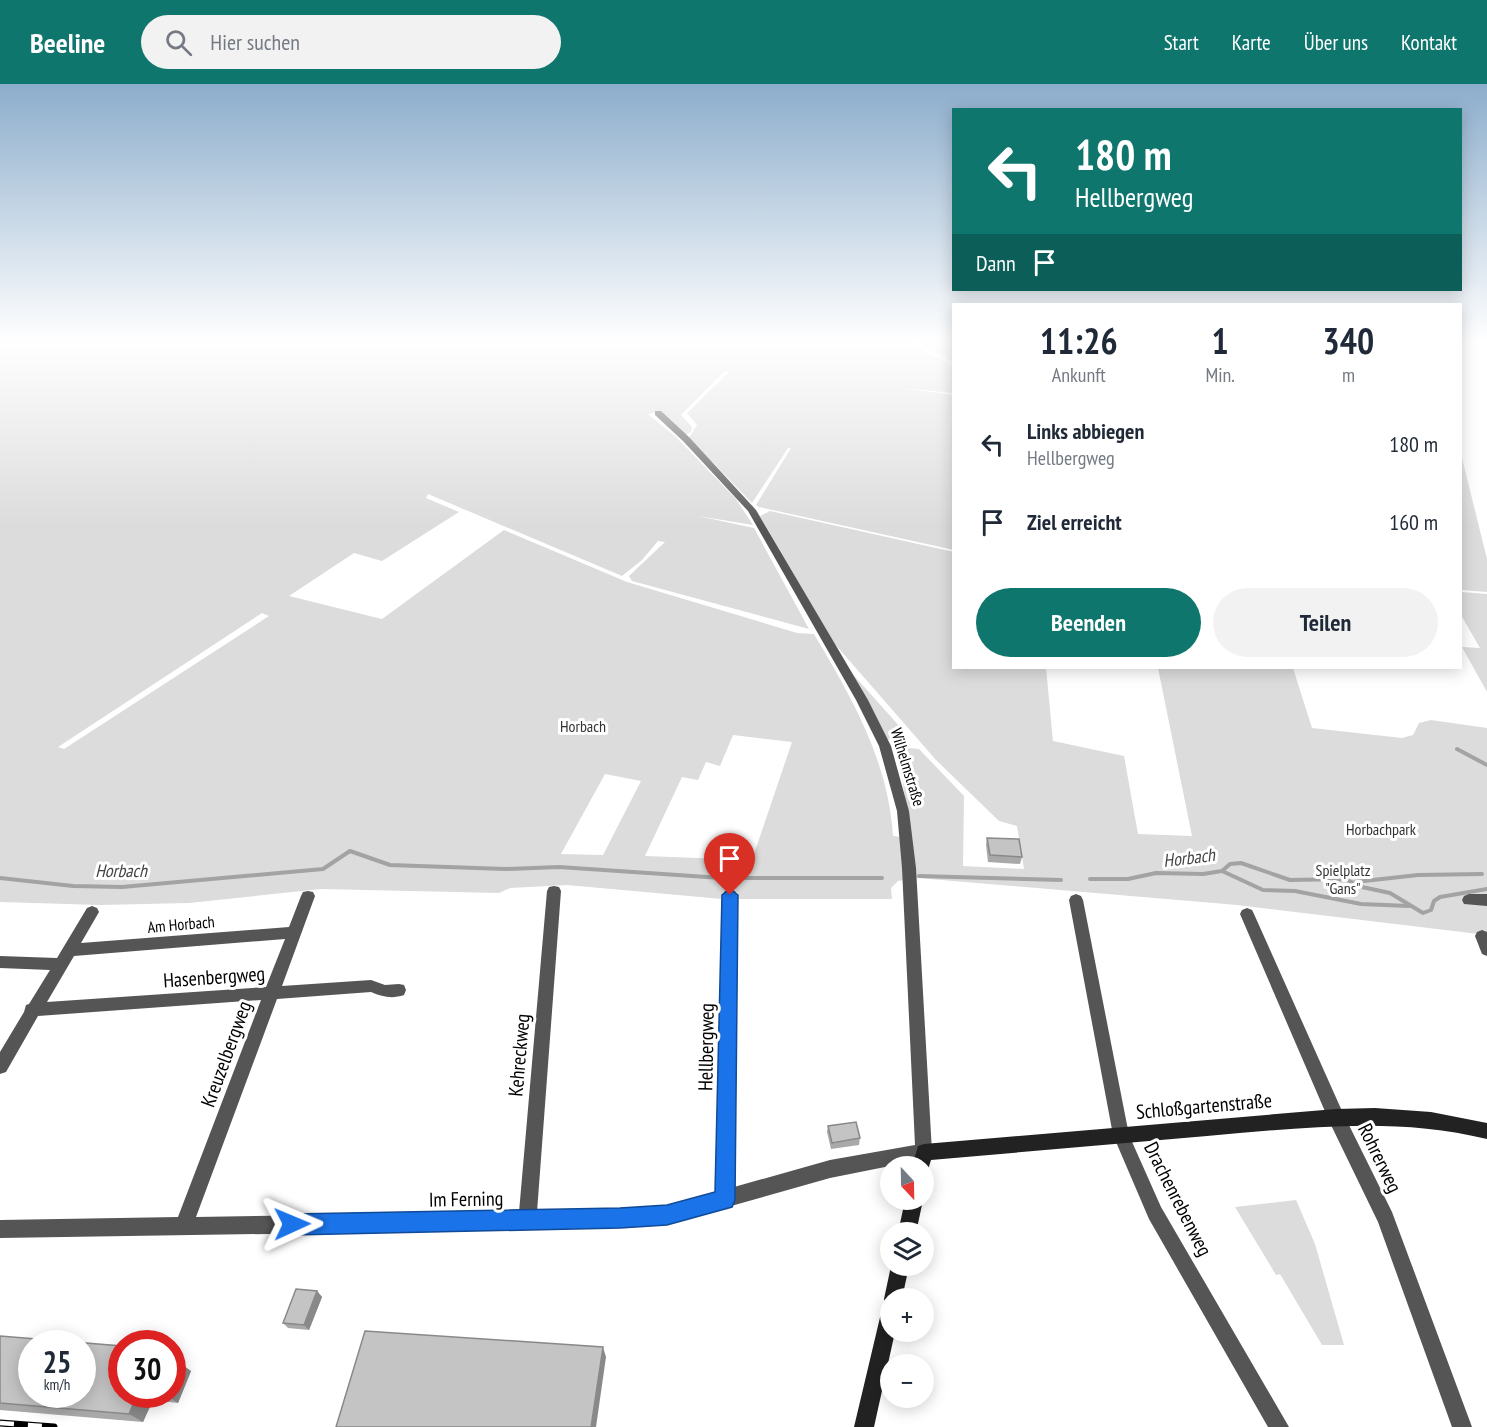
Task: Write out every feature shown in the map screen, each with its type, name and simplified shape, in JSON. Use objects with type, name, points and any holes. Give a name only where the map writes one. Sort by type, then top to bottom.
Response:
[{"type":"street","name":"Wilhelmstraße","points":[[658,413],[686,439],[752,510],[862,700],[885,746],[903,811],[909,868],[923,1156]]},
{"type":"street","name":"Kehreckweg","points":[[527,1221],[554,891]]},
{"type":"street","name":"Hellbergweg","points":[[725,1200],[730,895]]},
{"type":"street","name":"Kreuzelbergweg","points":[[184,1226],[269,994],[308,896]]},
{"type":"street","name":"Drachenrebenweg","points":[[1076,900],[1120,1135],[1155,1213],[1279,1427]]},
{"type":"street","points":[[1469,900],[1487,900]]},
{"type":"street","points":[[0,1067],[31,1010],[92,912]]},
{"type":"street","name":"Rohrerweg","points":[[1247,914],[1336,1117],[1386,1218],[1462,1427]]},
{"type":"street","name":"Am Horbach","points":[[69,950],[295,932]]},
{"type":"street","points":[[0,962],[59,964]]},
{"type":"street","name":"Hasenbergweg","points":[[31,1010],[371,986],[385,991],[399,990]]},
{"type":"street","name":"Schloßgartenstraße","points":[[934,1159],[1120,1135],[1336,1117],[1389,1115],[1427,1118],[1487,1131]]},
{"type":"street","name":"Im Ferning","points":[[0,1229],[527,1221],[667,1215],[830,1169],[880,1164]]},
{"type":"street","points":[[864,1427],[883,1342]]},
{"type":"green space","points":[[0,402],[694,402],[681,415],[692,427],[691,432],[685,435],[657,412],[648,414],[676,437],[736,499],[753,525],[698,516],[754,528],[809,629],[632,581],[629,576],[665,542],[658,541],[642,560],[622,576],[428,494],[426,498],[459,512],[382,561],[354,553],[289,596],[382,619],[504,530],[627,582],[797,633],[814,634],[842,682],[866,731],[884,781],[893,836],[902,837],[913,863],[899,752],[909,748],[919,749],[964,796],[963,866],[1024,869],[1017,826],[999,821],[936,760],[834,643],[760,516],[770,511],[952,552],[952,669],[1046,669],[1053,741],[1124,756],[1138,834],[1192,836],[1158,669],[1293,669],[1312,728],[1402,738],[1413,735],[1419,723],[1431,720],[1487,728],[1487,935],[1237,905],[918,878],[898,881],[891,888],[892,899],[722,899],[567,885],[510,888],[499,893],[321,889],[189,903],[100,905],[0,902]],"holes":[[[262,613],[269,616],[64,749],[58,747]],[[733,735],[792,742],[752,860],[645,856],[682,777],[698,780],[706,762],[720,766]],[[605,774],[641,781],[603,855],[561,854]]]},
{"type":"green space","points":[[699,402],[952,402],[952,550],[759,507],[756,505],[791,448],[788,448],[752,503],[689,438],[697,425],[687,413]]},
{"type":"green space","points":[[1462,458],[1487,559],[1487,592],[1462,590]]},
{"type":"green space","points":[[1462,592],[1487,594],[1487,692],[1462,647],[1480,648],[1462,617]]},
{"type":"green space","points":[[849,670],[901,728],[902,733],[898,738],[887,740]]},
{"type":"green space","points":[[1296,1200],[1315,1244],[1344,1345],[1322,1345],[1280,1274],[1276,1275],[1235,1207]]},
{"type":"building","points":[[987,838],[1019,839],[1022,857],[990,855]]},
{"type":"building","points":[[856,1122],[860,1138],[832,1143],[828,1126]]},
{"type":"building","points":[[296,1289],[317,1291],[304,1325],[283,1323]]},
{"type":"building","points":[[365,1331],[603,1347],[591,1427],[336,1427]]},
{"type":"building","points":[[0,1336],[18,1337],[18,1405],[0,1403]]},
{"type":"building","points":[[96,1344],[108,1345],[108,1408],[132,1408],[129,1414],[59,1408],[96,1408]]},
{"type":"waterway","points":[[1457,749],[1487,765]]},
{"type":"waterway","name":"Horbach","points":[[0,878],[73,886],[122,887],[323,869],[350,851],[390,865],[505,869],[559,867],[722,878],[882,878]]},
{"type":"waterway","name":"Horbach","points":[[1222,871],[1230,864],[1241,863],[1290,880],[1345,879],[1362,887],[1390,893],[1423,913],[1431,910],[1434,901],[1440,897],[1487,889]]},
{"type":"waterway","name":"Horbach","points":[[1090,879],[1128,879],[1156,873],[1203,874],[1222,871]]},
{"type":"waterway","points":[[1222,871],[1263,890],[1295,891],[1361,904],[1409,906]]},
{"type":"waterway","points":[[1355,882],[1418,875],[1482,874]]},
{"type":"waterway","name":"Horbach","points":[[919,876],[1061,880]]},
{"type":"railway","points":[[0,1423],[54,1427]]},
{"type":"route","points":[[292,1224],[620,1218],[667,1215],[725,1200],[730,895]]},
{"type":"park label","name":"Horbachpark","points":[[1381,829]]},
{"type":"park label","name":"Spielplatz \"Gans\"","points":[[1343,879]]}]
